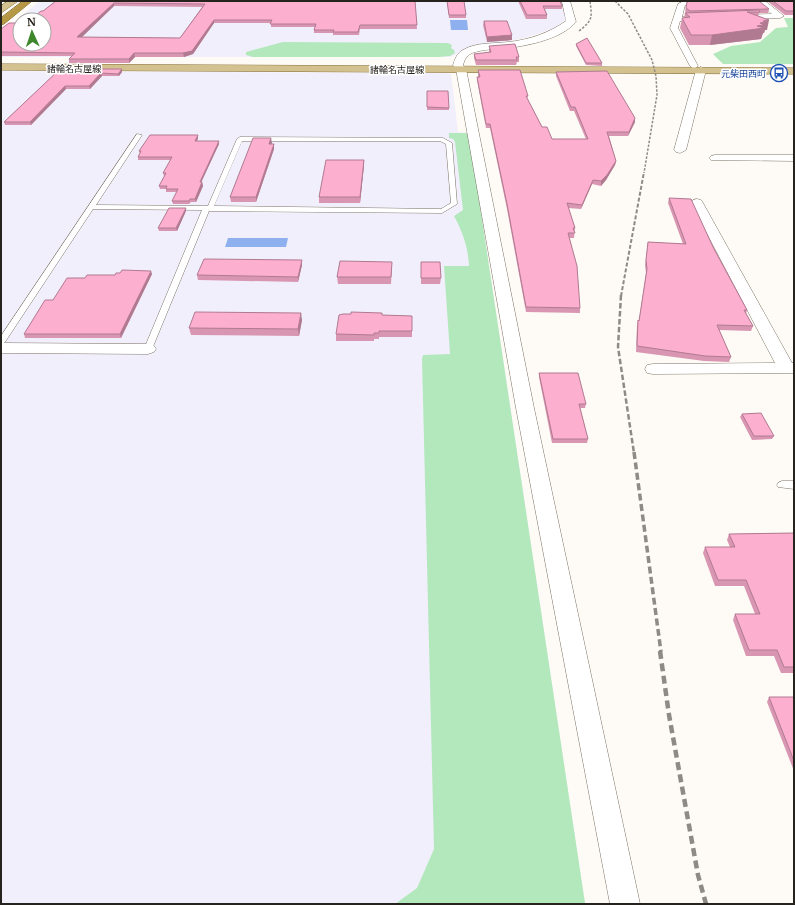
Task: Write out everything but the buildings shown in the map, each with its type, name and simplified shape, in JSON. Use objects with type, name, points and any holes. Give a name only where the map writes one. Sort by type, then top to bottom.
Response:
[{"type":"highway","points":[[1,14],[18,1]]},
{"type":"highway","points":[[1,23],[28,1]]},
{"type":"main road","points":[[1,10],[14,1]]},
{"type":"main road","points":[[1,23],[32,1]]},
{"type":"main road","name":"諸輪名古屋線","points":[[1,63],[460,67]]},
{"type":"main road","name":"諸輪名古屋線","points":[[1,67],[697,68],[794,66]]},
{"type":"main road","name":"諸輪名古屋線","points":[[697,68],[794,71]]},
{"type":"street","points":[[566,1],[571,22],[560,31],[512,44],[468,51],[460,57],[460,67],[525,408],[625,904]]},
{"type":"street","points":[[680,150],[697,68],[674,28],[682,4],[691,1]]},
{"type":"street","points":[[677,19],[780,16],[760,1]]},
{"type":"street","points":[[755,8],[769,8]]},
{"type":"street","points":[[716,158],[794,158]]},
{"type":"street","points":[[653,369],[790,368],[697,203]]},
{"type":"street","points":[[1,348],[148,349]]},
{"type":"lane","points":[[1,342],[139,136]]},
{"type":"lane","points":[[91,207],[208,209],[442,211],[454,204],[448,143],[441,139],[240,140],[208,209],[148,349]]},
{"type":"lane","points":[[782,485],[794,485]]},
{"type":"shaded area","points":[[40,1],[559,1],[566,17],[564,21],[553,29],[525,38],[466,49],[451,57],[1,57],[1,32],[12,23],[12,52],[52,52],[52,12],[26,12]]},
{"type":"shaded area","points":[[1,71],[451,74],[458,132],[469,133],[585,904],[1,904]]},
{"type":"green space","points":[[784,18],[794,18],[794,64],[723,64],[713,54],[731,46],[760,42],[776,28],[788,27]]},
{"type":"green space","points":[[283,42],[448,43],[452,45],[451,48],[455,53],[450,56],[439,57],[253,57],[246,55],[246,52]]},
{"type":"green space","points":[[449,133],[469,133],[584,904],[395,904],[417,888],[434,849],[422,359],[423,355],[450,354],[444,266],[469,266],[468,253],[460,228],[454,216],[463,210],[455,142],[453,139],[449,138]]},
{"type":"water","points":[[450,20],[467,20],[468,30],[451,30]]},
{"type":"water","points":[[228,238],[288,238],[286,247],[225,247]]},
{"type":"railway","points":[[579,31],[589,21],[591,15],[590,1]]},
{"type":"railway","points":[[615,1],[628,14],[652,60],[656,76],[657,95],[644,173]]},
{"type":"railway","points":[[621,296],[644,172]]},
{"type":"railway","points":[[621,295],[618,347],[634,453]]},
{"type":"railway","points":[[634,452],[661,652]]},
{"type":"railway","points":[[660,651],[669,715],[698,875],[706,904]]},
{"type":"place","name":"元柴田西町","points":[[779,73]]}]
